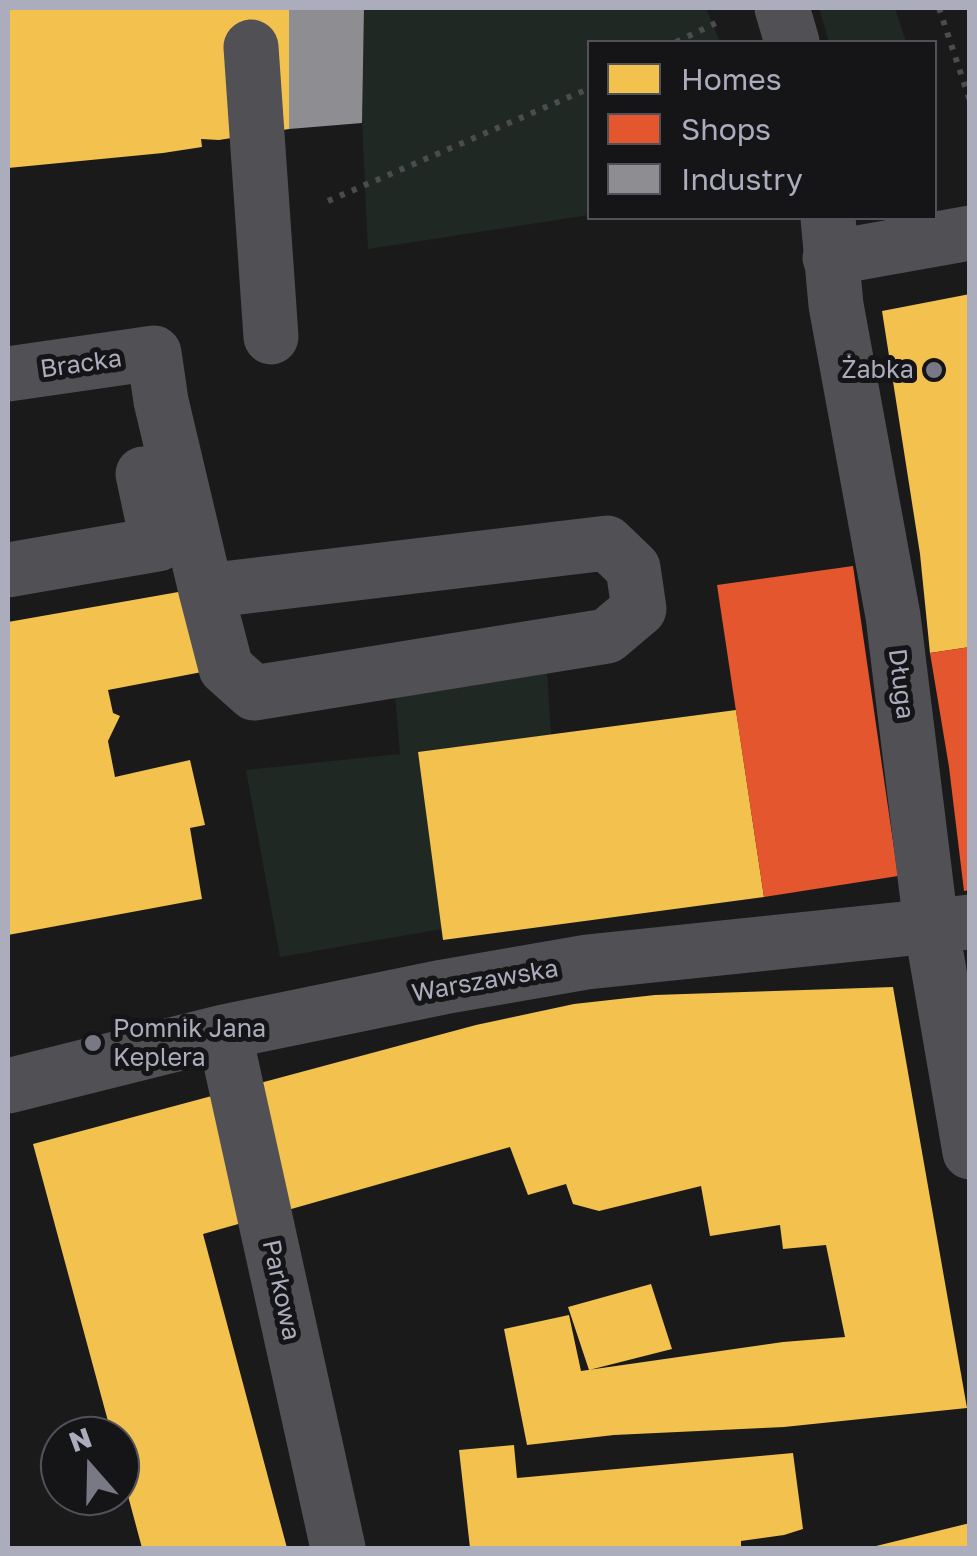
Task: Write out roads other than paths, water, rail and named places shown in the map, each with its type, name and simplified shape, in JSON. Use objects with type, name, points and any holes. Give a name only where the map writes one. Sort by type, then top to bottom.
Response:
[{"type":"street","points":[[782,8],[791,40]]},
{"type":"street","points":[[251,47],[271,337]]},
{"type":"street","points":[[829,238],[970,233]]},
{"type":"street","name":"Długa","points":[[829,238],[836,306],[950,924],[970,1152]]},
{"type":"street","points":[[8,570],[158,544],[136,356]]},
{"type":"street","points":[[136,356],[161,401],[206,591],[226,668],[254,693],[607,636],[639,610],[633,568],[608,542],[206,591]]},
{"type":"street","name":"Bracka","points":[[8,374],[136,356]]},
{"type":"street","name":"Warszawska","points":[[8,1086],[224,1032],[587,962],[950,924]]},
{"type":"street","name":"Parkowa","points":[[224,1032],[338,1548]]},
{"type":"place","name":"Żabka","points":[[934,370]]},
{"type":"place","name":"Pomnik Jana Keplera","points":[[93,1043]]}]
